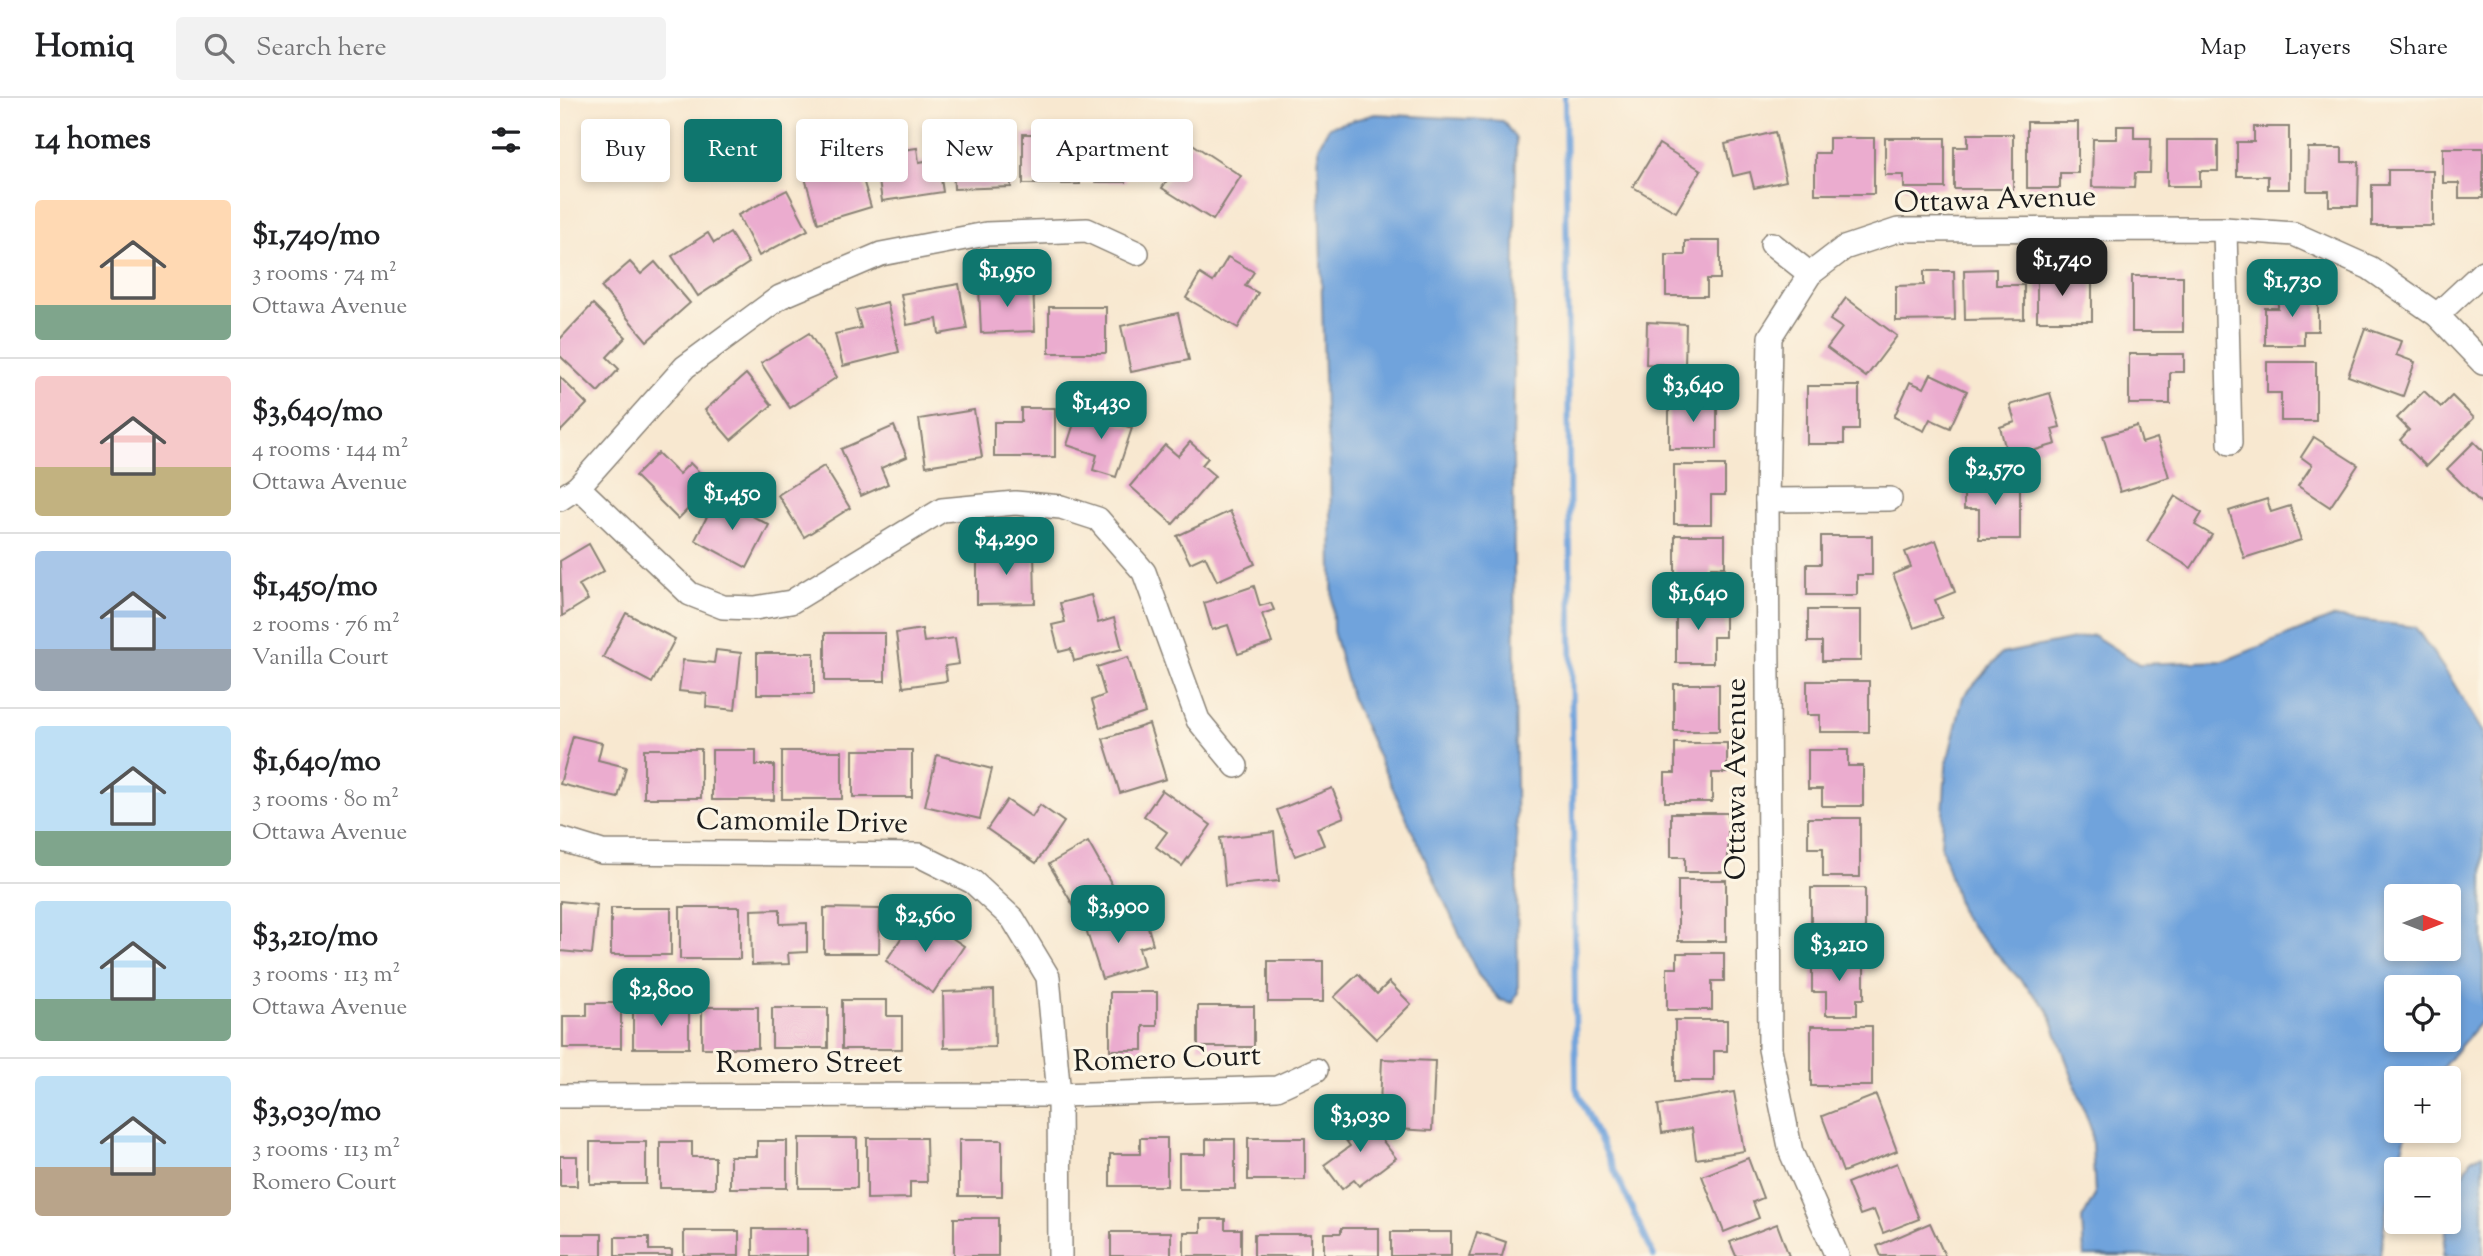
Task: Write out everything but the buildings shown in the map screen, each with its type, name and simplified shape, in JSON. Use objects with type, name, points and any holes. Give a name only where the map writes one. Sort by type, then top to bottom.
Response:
[{"type":"street","name":"Ottawa Avenue","points":[[1837,1256],[1791,1152],[1770,1049],[1767,499],[1770,337],[1810,274],[1844,248],[1898,230],[2225,229],[2294,234],[2370,268],[2437,316],[2483,363]]},
{"type":"street","points":[[2225,229],[2230,443]]},
{"type":"street","points":[[1137,253],[1087,230],[986,234],[881,254],[780,297],[685,367],[569,493],[691,594],[723,607],[755,608],[792,602],[942,510],[1016,503],[1061,507],[1098,519],[1144,572],[1198,720],[1236,766]]},
{"type":"street","points":[[1772,244],[1810,274]]},
{"type":"street","points":[[2437,316],[2483,272]]},
{"type":"street","points":[[1767,499],[1890,499]]},
{"type":"street","name":"Camomile Drive","points":[[560,839],[602,852],[919,855],[973,882],[1013,919],[1048,977],[1059,1095],[1059,1256]]},
{"type":"street","name":"Romero Court","points":[[1059,1095],[1277,1088],[1316,1070]]},
{"type":"street","name":"Romero Street","points":[[560,1096],[1059,1095]]},
{"type":"water","points":[[1375,114],[1503,121],[1516,139],[1513,460],[1518,992],[1513,1003],[1500,1000],[1478,975],[1351,697],[1333,631],[1330,458],[1325,414],[1318,147],[1329,127]]},
{"type":"water","points":[[2333,617],[2415,627],[2451,679],[2483,733],[2483,1019],[2461,1045],[2461,975],[2384,975],[2384,1052],[2456,1052],[2444,1066],[2384,1066],[2384,1143],[2404,1143],[2400,1157],[2384,1157],[2384,1227],[2380,1256],[2084,1256],[2082,1219],[2095,1195],[2091,1129],[2048,1010],[1962,916],[1941,846],[1946,767],[1963,697],[2001,654],[2093,635],[2139,664],[2224,661]]},
{"type":"water","points":[[2483,1154],[2483,1256],[2443,1256],[2446,1234],[2461,1234],[2461,1178],[2472,1158]]},
{"type":"waterway","points":[[1565,98],[1576,1088],[1654,1256]]}]
